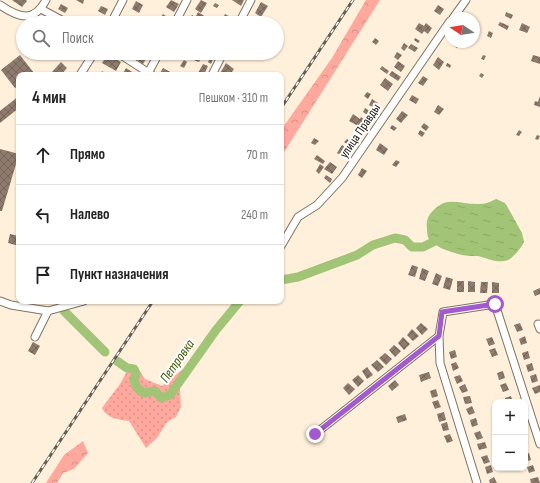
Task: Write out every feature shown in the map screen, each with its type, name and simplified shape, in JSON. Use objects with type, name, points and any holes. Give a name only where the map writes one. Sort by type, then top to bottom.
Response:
[{"type":"street","points":[[0,5],[10,12],[23,16],[34,14],[41,9],[46,0]]},
{"type":"street","points":[[115,16],[123,0]]},
{"type":"street","points":[[179,16],[187,0]]},
{"type":"street","points":[[243,16],[251,0]]},
{"type":"street","points":[[457,12],[466,0]]},
{"type":"street","points":[[41,9],[54,16]]},
{"type":"street","name":"улица Правды","points":[[284,241],[298,217],[317,205],[342,178],[444,30]]},
{"type":"street","points":[[82,72],[90,60]]},
{"type":"street","points":[[128,60],[146,72]]},
{"type":"street","points":[[150,72],[156,60]]},
{"type":"street","points":[[214,72],[220,60]]},
{"type":"street","points":[[0,301],[11,305],[48,311],[73,304]]},
{"type":"street","points":[[477,483],[440,362],[439,336],[442,312],[495,304],[540,444]]},
{"type":"street","points":[[35,337],[48,311]]},
{"type":"street","points":[[315,434],[439,336]]},
{"type":"green space","points":[[366,0],[380,0],[284,152],[284,126],[332,58]]},
{"type":"green space","points":[[137,367],[145,379],[162,386],[183,369],[180,389],[181,407],[176,417],[167,422],[157,438],[146,448],[129,421],[110,416],[106,414],[102,408],[120,384],[126,373]]},
{"type":"green space","points":[[83,441],[88,453],[74,469],[63,473],[57,483],[46,483],[64,455]]},
{"type":"water","points":[[496,199],[505,203],[507,206],[522,233],[524,242],[513,257],[508,260],[496,261],[478,256],[458,254],[438,246],[428,237],[428,218],[434,209],[440,205],[448,202],[481,204],[488,203]]},
{"type":"building","points":[[12,0],[26,0],[27,1],[22,7]]},
{"type":"building","points":[[76,0],[84,0],[83,4]]},
{"type":"building","points":[[171,0],[179,4],[174,12],[166,7]]},
{"type":"building","points":[[201,0],[207,3],[201,13],[195,9]]},
{"type":"building","points":[[232,0],[244,0],[241,6]]},
{"type":"building","points":[[136,1],[143,5],[139,13],[132,9]]},
{"type":"building","points":[[261,2],[268,6],[262,16],[255,13]]},
{"type":"building","points":[[215,3],[219,5],[217,8],[213,6]]},
{"type":"building","points":[[61,4],[68,8],[65,13],[58,9]]},
{"type":"building","points":[[438,5],[444,9],[440,15],[434,11]]},
{"type":"building","points":[[101,6],[108,9],[105,15],[98,11]]},
{"type":"building","points":[[198,12],[204,16],[196,16]]},
{"type":"building","points":[[506,12],[513,15],[511,19],[505,16]]},
{"type":"building","points":[[500,22],[509,26],[507,30],[498,25]]},
{"type":"building","points":[[419,23],[424,26],[426,23],[432,28],[428,34],[424,31],[422,34],[415,29]]},
{"type":"building","points":[[522,23],[530,27],[527,33],[519,30]]},
{"type":"building","points":[[489,31],[493,33],[491,38],[487,36]]},
{"type":"building","points":[[375,38],[379,41],[376,45],[372,42]]},
{"type":"building","points":[[415,38],[420,41],[418,43],[414,40]]},
{"type":"building","points":[[404,43],[408,46],[404,51],[401,48]]},
{"type":"building","points":[[411,44],[418,48],[415,52],[408,48]]},
{"type":"building","points":[[397,52],[402,55],[398,60],[394,57]]},
{"type":"building","points":[[483,55],[486,56],[484,60],[481,59]]},
{"type":"building","points":[[533,55],[540,57],[540,64],[531,61]]},
{"type":"building","points":[[438,57],[444,62],[439,70],[433,65]]},
{"type":"building","points":[[16,58],[16,60],[24,60],[33,72],[16,72],[15,88],[1,70]]},
{"type":"building","points":[[104,60],[118,60],[121,62],[116,71],[102,63]]},
{"type":"building","points":[[137,60],[145,60],[143,64]]},
{"type":"building","points":[[184,60],[187,62],[184,68],[180,66]]},
{"type":"building","points":[[209,60],[213,60],[211,64],[208,62]]},
{"type":"building","points":[[398,61],[405,66],[401,72],[394,67]]},
{"type":"building","points":[[61,62],[67,68],[64,72],[52,72]]},
{"type":"building","points":[[226,63],[234,69],[232,72],[221,72]]},
{"type":"building","points":[[447,63],[451,65],[450,68],[446,66]]},
{"type":"building","points":[[203,64],[208,66],[205,72],[199,72]]},
{"type":"building","points":[[382,66],[389,71],[387,74],[380,69]]},
{"type":"building","points":[[126,68],[132,72],[124,72]]},
{"type":"building","points":[[163,68],[170,72],[161,72]]},
{"type":"building","points":[[392,71],[401,77],[398,81],[389,75]]},
{"type":"building","points":[[481,73],[484,75],[482,78],[479,76]]},
{"type":"building","points":[[423,76],[428,79],[423,86],[418,83]]},
{"type":"building","points":[[385,78],[393,84],[388,91],[380,85]]},
{"type":"building","points":[[367,92],[371,94],[368,99],[364,96]]},
{"type":"building","points":[[412,95],[419,99],[416,104],[409,100]]},
{"type":"building","points":[[540,96],[540,107],[534,105],[535,101],[538,102]]},
{"type":"building","points":[[16,98],[16,110],[0,123],[0,111]]},
{"type":"building","points":[[372,99],[378,103],[374,108],[369,105]]},
{"type":"building","points":[[438,105],[444,109],[439,115],[434,112]]},
{"type":"building","points":[[365,108],[373,113],[370,117],[363,112]]},
{"type":"building","points":[[402,111],[408,115],[401,123],[396,119]]},
{"type":"building","points":[[353,114],[360,119],[361,117],[367,121],[362,128],[349,121]]},
{"type":"building","points":[[424,123],[429,127],[426,131],[421,127]]},
{"type":"building","points":[[392,125],[397,128],[394,131],[390,128]]},
{"type":"building","points":[[420,130],[425,133],[422,137],[418,134]]},
{"type":"building","points":[[519,130],[522,132],[519,136],[516,135]]},
{"type":"building","points":[[537,135],[540,136],[538,140],[535,139]]},
{"type":"building","points":[[314,138],[319,141],[315,145],[311,143]]},
{"type":"building","points":[[347,139],[353,143],[350,146],[344,142]]},
{"type":"building","points":[[380,143],[388,149],[384,155],[376,150]]},
{"type":"building","points":[[342,145],[348,149],[343,157],[337,153]]},
{"type":"building","points":[[0,149],[16,153],[16,164],[2,211],[0,211]]},
{"type":"building","points":[[317,155],[325,161],[323,164],[314,159]]},
{"type":"building","points":[[396,160],[400,162],[396,167],[392,165]]},
{"type":"building","points":[[330,162],[337,167],[332,174],[324,169]]},
{"type":"building","points":[[320,164],[324,167],[319,174],[316,171]]},
{"type":"building","points":[[362,168],[367,171],[362,178],[358,175]]},
{"type":"building","points":[[326,175],[332,179],[330,183],[324,178]]},
{"type":"building","points":[[10,234],[16,235],[16,245],[8,243]]},
{"type":"building","points":[[412,265],[418,267],[415,277],[408,275]]},
{"type":"building","points":[[422,268],[429,271],[425,281],[419,279]]},
{"type":"building","points":[[436,273],[442,276],[438,286],[432,284]]},
{"type":"building","points":[[446,277],[453,279],[450,290],[443,288]]},
{"type":"building","points":[[457,281],[464,281],[464,292],[457,292]]},
{"type":"building","points":[[468,281],[475,282],[475,292],[468,292]]},
{"type":"building","points":[[481,282],[488,282],[487,293],[480,293]]},
{"type":"building","points":[[492,282],[499,283],[499,293],[492,293]]},
{"type":"building","points":[[540,288],[540,294],[535,296],[533,291]]},
{"type":"building","points":[[421,323],[428,329],[422,335],[416,328]]},
{"type":"building","points":[[520,323],[523,330],[517,332],[514,325]]},
{"type":"building","points":[[412,329],[419,336],[413,341],[407,335]]},
{"type":"building","points":[[525,336],[527,343],[521,345],[519,339]]},
{"type":"building","points":[[403,337],[410,344],[404,350],[398,343]]},
{"type":"building","points":[[492,337],[495,344],[489,346],[486,339]]},
{"type":"building","points":[[33,342],[40,346],[35,355],[28,351]]},
{"type":"building","points":[[394,345],[401,351],[395,357],[389,350]]},
{"type":"building","points":[[495,348],[498,355],[492,357],[489,350]]},
{"type":"building","points":[[455,350],[457,357],[451,359],[449,352]]},
{"type":"building","points":[[528,351],[530,358],[524,360],[522,353]]},
{"type":"building","points":[[385,353],[392,359],[386,365],[379,358]]},
{"type":"building","points":[[377,360],[384,367],[378,372],[371,365]]},
{"type":"building","points":[[456,362],[459,368],[453,371],[451,364]]},
{"type":"building","points":[[532,363],[534,370],[528,372],[526,365]]},
{"type":"building","points":[[367,367],[373,375],[367,379],[362,371]]},
{"type":"building","points":[[503,371],[505,378],[499,380],[497,373]]},
{"type":"building","points":[[429,372],[431,378],[421,382],[419,375]]},
{"type":"building","points":[[536,374],[538,381],[532,383],[530,376]]},
{"type":"building","points":[[358,375],[364,381],[358,387],[352,380]]},
{"type":"building","points":[[460,375],[463,381],[457,384],[454,377]]},
{"type":"building","points":[[395,380],[399,385],[392,391],[388,386]]},
{"type":"building","points":[[348,383],[355,389],[349,395],[343,388]]},
{"type":"building","points":[[506,383],[509,390],[503,392],[500,385]]},
{"type":"building","points":[[465,384],[468,391],[462,393],[459,387]]},
{"type":"building","points":[[540,385],[540,392],[535,394],[532,388]]},
{"type":"building","points":[[436,389],[438,396],[432,398],[430,391]]},
{"type":"building","points":[[470,396],[472,403],[465,404],[463,397]]},
{"type":"building","points":[[511,396],[512,399],[505,399]]},
{"type":"building","points":[[438,400],[441,407],[435,409],[432,402]]},
{"type":"building","points":[[472,406],[475,413],[469,415],[466,409]]},
{"type":"building","points":[[444,412],[446,420],[439,422],[437,414]]},
{"type":"building","points":[[405,414],[407,420],[398,423],[396,417]]},
{"type":"building","points":[[476,418],[478,425],[472,427],[470,420]]},
{"type":"building","points":[[447,422],[449,430],[443,431],[441,424]]},
{"type":"building","points":[[480,431],[483,438],[477,440],[474,433]]},
{"type":"building","points":[[450,434],[453,441],[447,443],[444,436]]},
{"type":"building","points":[[485,442],[487,448],[479,450],[477,444]]},
{"type":"building","points":[[528,453],[531,460],[528,461]]},
{"type":"building","points":[[487,455],[490,462],[484,464],[481,457]]},
{"type":"building","points":[[491,465],[493,472],[487,474],[485,467]]},
{"type":"building","points":[[533,465],[535,471],[529,473],[528,467]]},
{"type":"building","points":[[494,477],[497,483],[490,483],[489,480]]},
{"type":"building","points":[[538,477],[540,483],[531,483],[530,479]]},
{"type":"waterway","name":"Петровка","points":[[284,279],[298,277],[357,255],[373,245],[395,238],[405,240],[412,247],[423,247],[433,242]]},
{"type":"waterway","name":"Петровка","points":[[60,304],[64,311],[105,352]]},
{"type":"waterway","name":"Петровка","points":[[117,361],[127,368],[134,369],[136,374],[134,380],[137,388],[144,393],[155,391],[161,398],[170,395],[216,330],[238,304]]},
{"type":"railway","points":[[284,104],[353,0]]},
{"type":"railway","points":[[32,483],[151,304]]},
{"type":"route","points":[[315,434],[439,336],[442,312],[495,304]]}]
